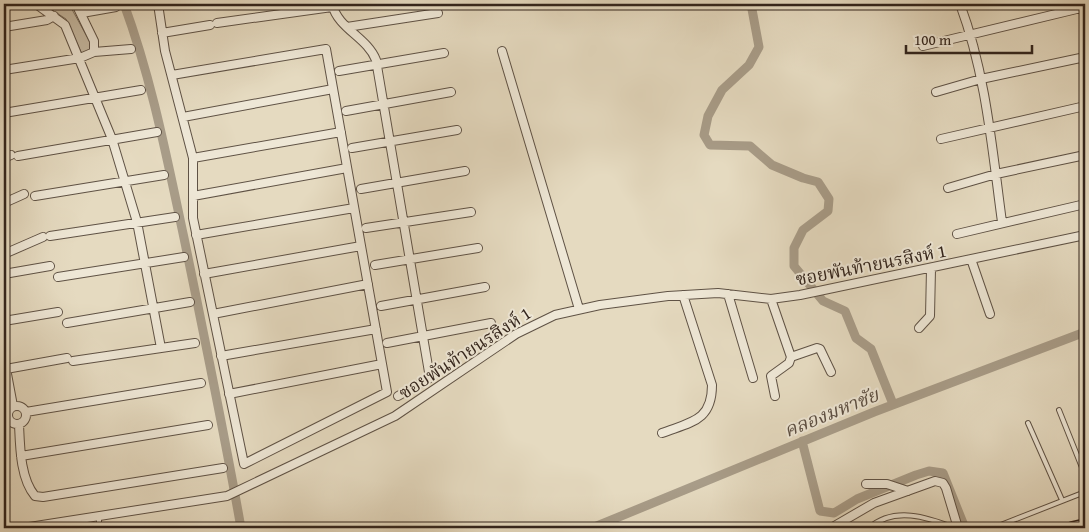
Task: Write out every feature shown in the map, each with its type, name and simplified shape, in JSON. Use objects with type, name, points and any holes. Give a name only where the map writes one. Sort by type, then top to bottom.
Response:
[{"type":"street","points":[[36,4],[65,25],[80,58],[127,180],[138,222],[161,348]]},
{"type":"street","points":[[76,4],[82,13],[94,42],[94,52]]},
{"type":"street","points":[[158,4],[162,33],[172,75],[193,158],[193,218],[244,464],[387,392],[326,49],[172,75]]},
{"type":"street","points":[[284,4],[285,13]]},
{"type":"street","points":[[960,4],[970,33],[981,79],[1002,222]]},
{"type":"street","points":[[162,33],[332,5],[340,20],[372,50],[377,64],[430,378],[398,396]]},
{"type":"street","points":[[82,13],[116,7]]},
{"type":"street","points":[[924,46],[970,33],[1084,9]]},
{"type":"street","points":[[347,27],[438,13]]},
{"type":"street","points":[[4,27],[47,20],[54,16]]},
{"type":"street","points":[[4,70],[80,58],[94,52],[131,49]]},
{"type":"street","points":[[502,52],[579,309]]},
{"type":"street","points":[[339,71],[444,53]]},
{"type":"street","points":[[936,92],[981,79],[1085,56]]},
{"type":"street","points":[[183,117],[333,89]]},
{"type":"street","points":[[4,113],[141,90]]},
{"type":"street","points":[[346,111],[451,92]]},
{"type":"street","points":[[941,139],[989,126],[1085,106]]},
{"type":"street","points":[[352,148],[457,130]]},
{"type":"street","points":[[11,156],[156,132]]},
{"type":"street","points":[[193,158],[341,132]]},
{"type":"street","points":[[948,188],[996,174],[1085,155]]},
{"type":"street","points":[[193,196],[347,168]]},
{"type":"street","points":[[361,190],[465,171]]},
{"type":"street","points":[[35,196],[164,175]]},
{"type":"street","points":[[4,203],[24,194]]},
{"type":"street","points":[[957,234],[1085,204]]},
{"type":"street","points":[[196,235],[354,208]]},
{"type":"street","points":[[366,228],[471,212]]},
{"type":"street","points":[[4,254],[47,237],[175,217]]},
{"type":"street","name":"ซอยพันท้ายนรสิงห์ 1","points":[[23,528],[227,496],[395,416],[516,334],[555,315],[579,309],[683,295],[728,294],[771,299],[800,295],[931,269],[1085,235]]},
{"type":"street","points":[[204,274],[361,246]]},
{"type":"street","points":[[375,265],[478,248]]},
{"type":"street","points":[[58,277],[184,257]]},
{"type":"street","points":[[971,259],[990,314]]},
{"type":"street","points":[[4,274],[50,266]]},
{"type":"street","points":[[919,328],[930,316],[931,269]]},
{"type":"street","points":[[213,314],[368,284]]},
{"type":"street","points":[[381,306],[485,287]]},
{"type":"street","points":[[728,294],[753,378]]},
{"type":"street","points":[[662,433],[696,420],[707,412],[712,399],[712,385],[683,295]]},
{"type":"street","points":[[771,299],[791,357],[789,363],[771,376],[775,396]]},
{"type":"street","points":[[67,323],[190,302]]},
{"type":"street","points":[[4,321],[58,312]]},
{"type":"street","points":[[387,343],[491,323]]},
{"type":"street","points":[[221,356],[376,329]]},
{"type":"street","points":[[6,369],[195,343]]},
{"type":"street","points":[[791,357],[817,348],[820,349],[830,372]]},
{"type":"street","points":[[4,358],[13,406],[8,413],[8,417],[10,421],[19,424]]},
{"type":"street","points":[[230,394],[382,364]]},
{"type":"street","points":[[26,412],[201,383]]},
{"type":"street","points":[[13,406],[21,406],[26,412],[26,418],[19,424]]},
{"type":"street","points":[[19,424],[21,456],[31,492],[35,496],[43,497],[222,468]]},
{"type":"street","points":[[21,456],[208,425]]},
{"type":"street","points":[[831,528],[874,503],[936,481],[943,483],[946,488],[956,528]]},
{"type":"street","points":[[866,484],[887,484],[909,491]]},
{"type":"street","points":[[1072,528],[1085,525]]},
{"type":"lane","points":[[1059,410],[1085,474]]},
{"type":"lane","points":[[1028,423],[1062,500]]},
{"type":"lane","points":[[993,528],[1085,492]]},
{"type":"lane","points":[[99,515],[100,528]]},
{"type":"lane","points":[[869,528],[882,517],[898,515],[922,518],[956,528]]},
{"type":"shaded area","points":[[43,4],[69,4],[90,42],[90,50],[82,54],[66,19]]},
{"type":"waterway","points":[[124,4],[143,62],[165,149],[214,383],[241,528]]},
{"type":"waterway","points":[[751,4],[759,47],[749,65],[722,90],[708,116],[704,135],[710,145],[750,146],[772,165],[818,182],[829,199],[828,211],[803,230],[794,248],[794,266],[823,301],[845,311],[856,338],[871,349],[893,404]]},
{"type":"waterway","name":"คลองมหาชัย","points":[[592,528],[874,412],[1085,332]]},
{"type":"waterway","points":[[802,441],[820,511],[834,513],[857,499],[929,471],[943,473],[965,528]]}]
